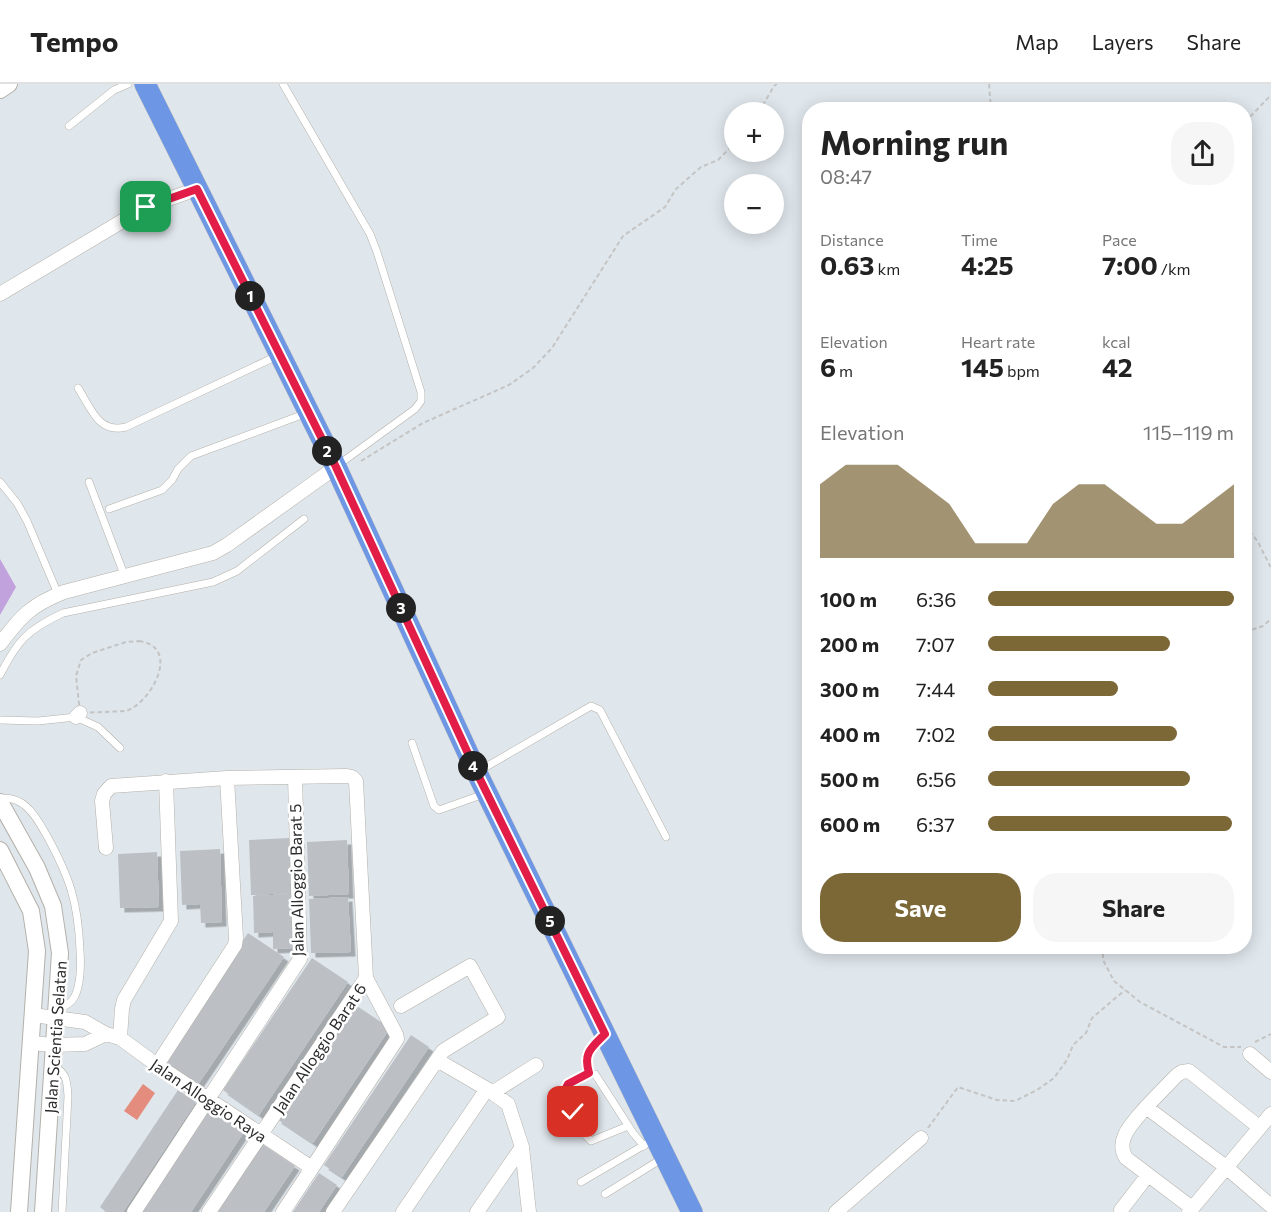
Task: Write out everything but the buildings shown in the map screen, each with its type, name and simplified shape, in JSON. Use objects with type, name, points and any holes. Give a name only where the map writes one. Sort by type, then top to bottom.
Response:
[{"type":"main road","points":[[145,84],[337,471],[477,773],[605,1034],[655,1147],[692,1212]]},
{"type":"street","points":[[0,90],[9,84]]},
{"type":"street","points":[[0,294],[146,207],[197,189]]},
{"type":"street","points":[[0,644],[17,622],[42,600],[213,554],[337,471]]},
{"type":"street","name":"Jalan Alloggio Barat 6","points":[[209,1212],[366,978],[356,782],[354,778],[347,776],[295,777]]},
{"type":"street","points":[[106,849],[102,801],[106,790],[111,786],[166,781],[295,777]]},
{"type":"street","name":"Jalan Alloggio Barat 5","points":[[134,1212],[300,959],[295,777]]},
{"type":"street","points":[[157,1065],[235,945],[228,778]]},
{"type":"street","points":[[120,1038],[124,1000],[170,925],[166,781]]},
{"type":"street","name":"Jalan Scientia Selatan","points":[[0,800],[37,868],[53,906],[60,953],[43,1212]]},
{"type":"street","name":"Jalan Scientia Selatan","points":[[0,850],[31,911],[37,951],[19,1212]]},
{"type":"street","points":[[333,1212],[443,1051],[498,1017],[470,966],[401,1006]]},
{"type":"street","points":[[283,1212],[397,1039],[366,978]]},
{"type":"street","name":"Jalan Alloggio Raya","points":[[33,1015],[56,1014],[85,1022],[106,1034],[120,1038],[312,1168]]},
{"type":"street","points":[[32,1043],[85,1044],[106,1034]]},
{"type":"street","points":[[1249,1048],[1271,1072]]},
{"type":"street","points":[[437,1060],[508,1104],[522,1147],[529,1212]]},
{"type":"street","points":[[403,1212],[489,1091],[536,1065]]},
{"type":"street","points":[[1259,1127],[1189,1071],[1177,1075],[1146,1107],[1120,1145],[1126,1158],[1190,1210],[1271,1114]]},
{"type":"street","points":[[1146,1107],[1226,1167],[1271,1206],[1266,1212]]},
{"type":"street","points":[[836,1212],[921,1138]]},
{"type":"street","points":[[477,1212],[522,1147]]},
{"type":"street","points":[[1121,1210],[1148,1175]]},
{"type":"lane","points":[[69,126],[114,90],[128,84]]},
{"type":"lane","points":[[283,84],[370,234],[421,392],[421,401],[415,409],[337,471]]},
{"type":"lane","points":[[78,388],[100,423],[117,429],[126,427],[279,355]]},
{"type":"lane","points":[[109,509],[162,490],[191,456],[307,413]]},
{"type":"lane","points":[[0,482],[17,503],[27,521],[58,594]]},
{"type":"lane","points":[[89,482],[125,577]]},
{"type":"lane","points":[[0,675],[15,647],[32,630],[53,618],[63,613],[213,582],[237,571],[304,519]]},
{"type":"lane","points":[[477,773],[591,706],[596,706],[666,837]]},
{"type":"lane","points":[[0,720],[39,721],[78,715],[98,727],[120,748]]},
{"type":"lane","points":[[412,743],[434,806],[439,810],[487,793]]},
{"type":"lane","points":[[0,800],[11,798],[20,802],[39,822],[64,866],[74,893],[79,919],[81,960],[78,986],[74,998],[56,1014]]},
{"type":"lane","points":[[589,1073],[586,1061],[588,1054],[605,1034]]},
{"type":"lane","points":[[52,1064],[65,1074],[68,1096],[62,1212]]},
{"type":"lane","points":[[573,1112],[566,1088],[568,1084],[589,1073]]},
{"type":"lane","points":[[589,1073],[596,1076],[628,1126],[655,1147]]},
{"type":"lane","points":[[583,1132],[591,1141],[628,1126]]},
{"type":"lane","points":[[580,1182],[655,1147]]},
{"type":"lane","points":[[605,1194],[655,1147]]},
{"type":"path","points":[[765,102],[777,84]]},
{"type":"path","points":[[989,84],[990,102]]},
{"type":"path","points":[[1252,115],[1271,96]]},
{"type":"path","points":[[337,471],[423,423],[508,386],[533,368],[552,348],[623,236],[664,207],[676,189],[701,167],[718,160],[724,154]]},
{"type":"path","points":[[1252,534],[1271,568]]},
{"type":"path","points":[[1252,630],[1263,626],[1271,619]]},
{"type":"path","points":[[126,642],[148,642],[157,648],[161,657],[161,665],[152,688],[138,706],[126,711],[78,715],[76,676],[81,660],[86,656],[126,642]]},
{"type":"path","points":[[1103,954],[1103,960],[1113,981],[1140,1002],[1224,1047],[1249,1048],[1271,1034]]},
{"type":"path","points":[[921,1138],[958,1087],[997,1100],[1015,1101],[1054,1078],[1067,1060],[1073,1045],[1086,1033],[1092,1018],[1125,990]]},
{"type":"shaded area","points":[[0,559],[16,587],[0,615]]},
{"type":"shaded area","points":[[143,1084],[155,1093],[137,1120],[124,1111]]},
{"type":"route","points":[[146,207],[197,189],[336,467],[477,773],[605,1034],[588,1054],[586,1061],[589,1073],[568,1084],[566,1088],[573,1112]]}]
